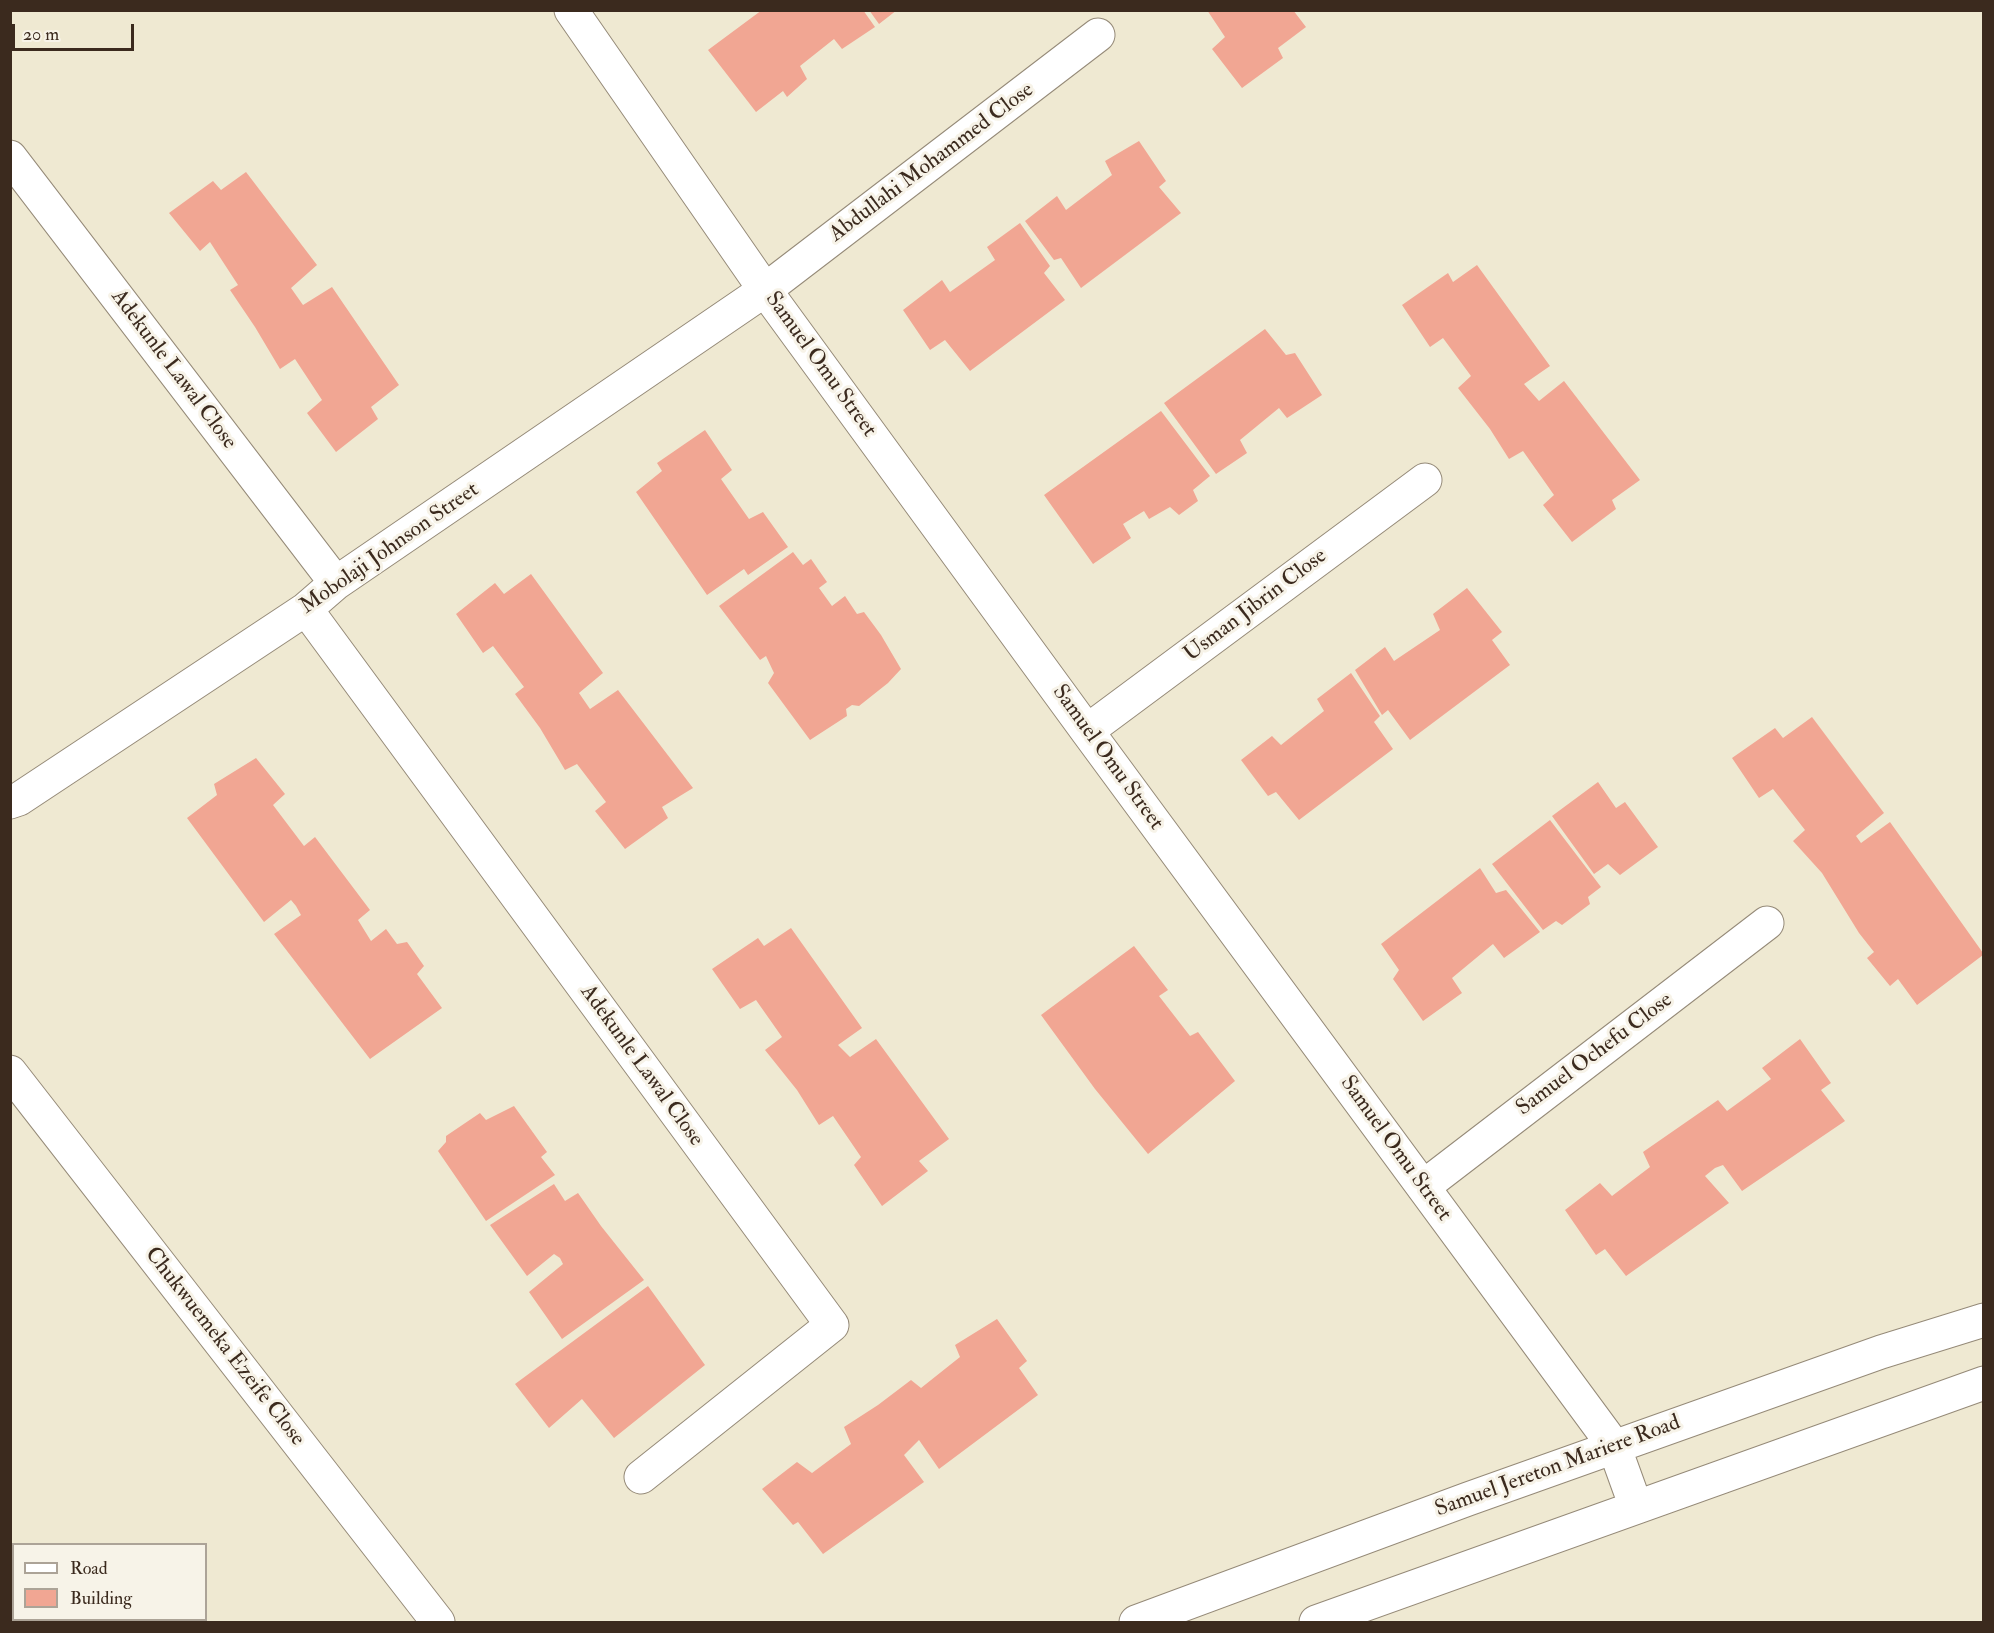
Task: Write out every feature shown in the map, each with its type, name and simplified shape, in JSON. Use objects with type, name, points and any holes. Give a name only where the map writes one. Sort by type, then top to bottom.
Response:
[{"type":"street","name":"Samuel Omu Street","points":[[571,10],[765,290],[1614,1446],[1636,1507]]},
{"type":"street","name":"Abdullahi Mohammed Close","points":[[765,290],[1098,35]]},
{"type":"street","name":"Adekunle Lawal Close","points":[[10,157],[336,583]]},
{"type":"street","name":"Mobolaji Johnson Street","points":[[10,802],[29,792],[306,609],[336,583],[765,290]]},
{"type":"street","name":"Usman Jibrin Close","points":[[1087,731],[1425,480]]},
{"type":"street","name":"Adekunle Lawal Close","points":[[306,609],[832,1325],[641,1478]]},
{"type":"street","name":"Samuel Ochefu Close","points":[[1423,1187],[1767,923]]},
{"type":"street","name":"Chukwuemeka Ezeife Close","points":[[10,1071],[438,1623]]},
{"type":"street","name":"Samuel Jereton Mariere Road","points":[[1136,1623],[1614,1446],[1881,1352],[1983,1320]]},
{"type":"street","points":[[1316,1623],[1983,1383]]},
{"type":"building","points":[[762,10],[863,10],[875,27],[842,49],[834,39],[800,66],[807,79],[787,97],[783,91],[756,112],[708,50]]},
{"type":"building","points":[[869,10],[897,10],[879,24]]},
{"type":"building","points":[[1207,10],[1293,10],[1306,27],[1278,48],[1283,58],[1242,88],[1212,49],[1225,37]]},
{"type":"building","points":[[1139,141],[1166,181],[1159,187],[1181,213],[1081,288],[1061,258],[1054,260],[1025,221],[1057,196],[1066,210],[1112,175],[1105,161]]},
{"type":"building","points":[[246,172],[317,265],[291,288],[303,305],[332,287],[399,385],[371,407],[378,419],[336,452],[307,413],[322,400],[295,359],[280,369],[230,290],[238,285],[210,242],[200,251],[169,213],[213,181],[221,190]]},
{"type":"building","points":[[1020,223],[1050,266],[1044,273],[1065,300],[970,371],[945,340],[930,350],[903,310],[942,280],[950,292],[995,260],[987,247]]},
{"type":"building","points":[[1477,265],[1550,366],[1524,384],[1539,401],[1564,381],[1640,480],[1612,500],[1616,509],[1572,542],[1543,505],[1554,495],[1523,451],[1509,459],[1490,429],[1458,388],[1471,376],[1443,338],[1430,347],[1402,305],[1448,273],[1453,282]]},
{"type":"building","points":[[1265,329],[1286,355],[1295,353],[1322,395],[1287,418],[1279,408],[1240,440],[1247,453],[1216,474],[1164,403]]},
{"type":"building","points":[[1161,411],[1210,476],[1193,490],[1198,501],[1179,515],[1170,507],[1149,519],[1144,511],[1123,524],[1131,538],[1093,564],[1044,495]]},
{"type":"building","points":[[705,430],[732,470],[721,479],[749,519],[763,512],[788,547],[748,575],[744,569],[707,595],[636,492],[662,471],[657,463]]},
{"type":"building","points":[[793,552],[803,565],[811,559],[827,582],[819,588],[832,606],[845,596],[857,614],[864,612],[901,669],[888,683],[859,706],[852,705],[846,709],[847,716],[810,740],[768,683],[774,673],[766,656],[760,660],[719,606]]},
{"type":"building","points":[[531,574],[603,673],[579,693],[590,709],[618,690],[693,788],[662,807],[668,818],[625,849],[595,811],[606,802],[577,764],[565,770],[540,728],[515,694],[524,687],[493,646],[483,653],[456,614],[495,583],[504,594]]},
{"type":"building","points":[[1467,588],[1502,632],[1492,640],[1510,665],[1410,740],[1388,710],[1382,715],[1355,670],[1385,647],[1394,661],[1440,630],[1433,614]]},
{"type":"building","points":[[1351,673],[1380,716],[1374,722],[1393,749],[1299,820],[1276,792],[1268,796],[1241,760],[1272,736],[1281,745],[1324,711],[1317,699]]},
{"type":"building","points":[[1812,717],[1884,813],[1856,836],[1861,843],[1890,822],[1983,953],[1917,1005],[1898,979],[1890,986],[1867,958],[1874,952],[1859,933],[1822,873],[1793,841],[1805,830],[1773,789],[1759,798],[1732,758],[1775,728],[1783,738]]},
{"type":"building","points":[[256,758],[285,794],[273,805],[304,846],[315,837],[370,910],[358,920],[371,941],[386,929],[397,944],[407,942],[424,966],[417,974],[442,1008],[370,1059],[274,934],[301,915],[296,906],[291,900],[264,922],[187,818],[217,795],[214,784]]},
{"type":"building","points":[[1598,782],[1616,808],[1625,802],[1658,847],[1620,875],[1608,864],[1594,874],[1552,816]]},
{"type":"building","points":[[1550,820],[1601,887],[1588,897],[1590,904],[1562,925],[1556,921],[1543,930],[1492,864]]},
{"type":"building","points":[[1480,868],[1496,893],[1506,890],[1540,932],[1504,958],[1493,944],[1452,978],[1462,993],[1423,1021],[1393,979],[1399,970],[1381,944]]},
{"type":"building","points":[[791,928],[862,1028],[838,1045],[850,1057],[876,1039],[949,1139],[919,1161],[928,1171],[882,1206],[854,1165],[861,1157],[833,1116],[819,1125],[797,1090],[765,1050],[782,1037],[756,1000],[740,1009],[712,969],[758,938],[764,946]]},
{"type":"building","points":[[1134,946],[1168,990],[1159,996],[1190,1036],[1198,1032],[1235,1081],[1148,1154],[1095,1089],[1041,1015]]},
{"type":"building","points":[[1800,1039],[1831,1083],[1821,1090],[1845,1121],[1742,1191],[1723,1165],[1715,1168],[1705,1176],[1729,1203],[1626,1276],[1605,1249],[1596,1255],[1565,1210],[1600,1183],[1612,1196],[1650,1167],[1643,1152],[1718,1100],[1727,1111],[1771,1079],[1762,1068]]},
{"type":"building","points":[[514,1106],[547,1152],[541,1157],[555,1175],[486,1221],[438,1151],[446,1142],[446,1136],[480,1113],[486,1120]]},
{"type":"building","points":[[554,1184],[565,1201],[578,1193],[644,1280],[562,1339],[529,1292],[563,1264],[560,1258],[554,1254],[527,1276],[490,1225]]},
{"type":"building","points":[[648,1286],[705,1365],[614,1438],[582,1399],[549,1428],[515,1384]]},
{"type":"building","points":[[997,1319],[1027,1361],[1019,1368],[1038,1395],[939,1469],[919,1440],[904,1455],[924,1482],[823,1554],[798,1522],[793,1525],[762,1489],[797,1462],[812,1473],[851,1444],[844,1427],[911,1380],[921,1388],[960,1357],[955,1345]]}]
